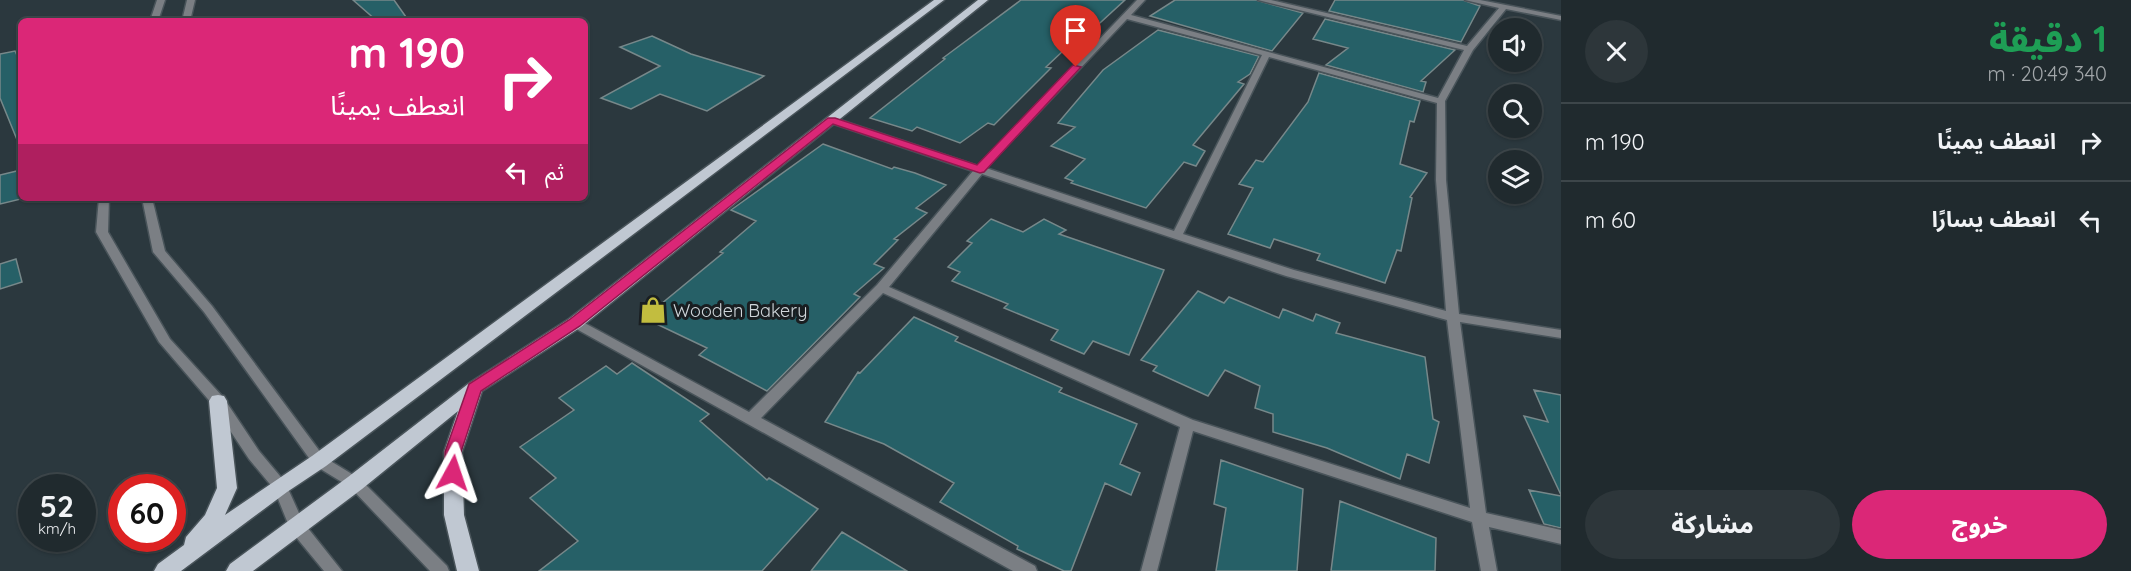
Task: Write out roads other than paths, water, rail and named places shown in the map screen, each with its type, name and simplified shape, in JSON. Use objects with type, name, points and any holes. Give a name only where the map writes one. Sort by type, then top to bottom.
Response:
[{"type":"main road","points":[[171,566],[280,486],[319,461],[940,0]]},
{"type":"main road","points":[[237,571],[356,483],[474,388],[574,323],[984,0]]},
{"type":"main road","points":[[468,571],[454,515],[453,452],[474,388]]},
{"type":"main road","points":[[171,566],[213,520],[227,488],[218,401]]},
{"type":"street","points":[[155,18],[161,0]]},
{"type":"street","points":[[187,18],[191,0]]},
{"type":"street","points":[[751,419],[881,288],[980,170],[1141,0]]},
{"type":"street","points":[[1262,0],[1469,49]]},
{"type":"street","points":[[1469,0],[1561,18]]},
{"type":"street","points":[[1489,571],[1479,518],[1453,317],[1441,180],[1442,101],[1469,49],[1504,7]]},
{"type":"street","points":[[1125,16],[1442,101]]},
{"type":"street","points":[[1177,235],[1268,54]]},
{"type":"street","points":[[831,120],[1290,273],[1453,317],[1561,334]]},
{"type":"street","points":[[104,201],[102,232],[165,342],[218,401],[254,454],[280,486],[297,526],[334,571]]},
{"type":"street","points":[[148,201],[159,252],[208,309],[319,461],[356,483],[441,571]]},
{"type":"street","points":[[881,288],[1188,424],[1479,518],[1561,537]]},
{"type":"street","points":[[574,323],[1029,571]]},
{"type":"street","points":[[1149,571],[1188,424]]},
{"type":"place","name":"Wooden Bakery","points":[[653,310]]}]
